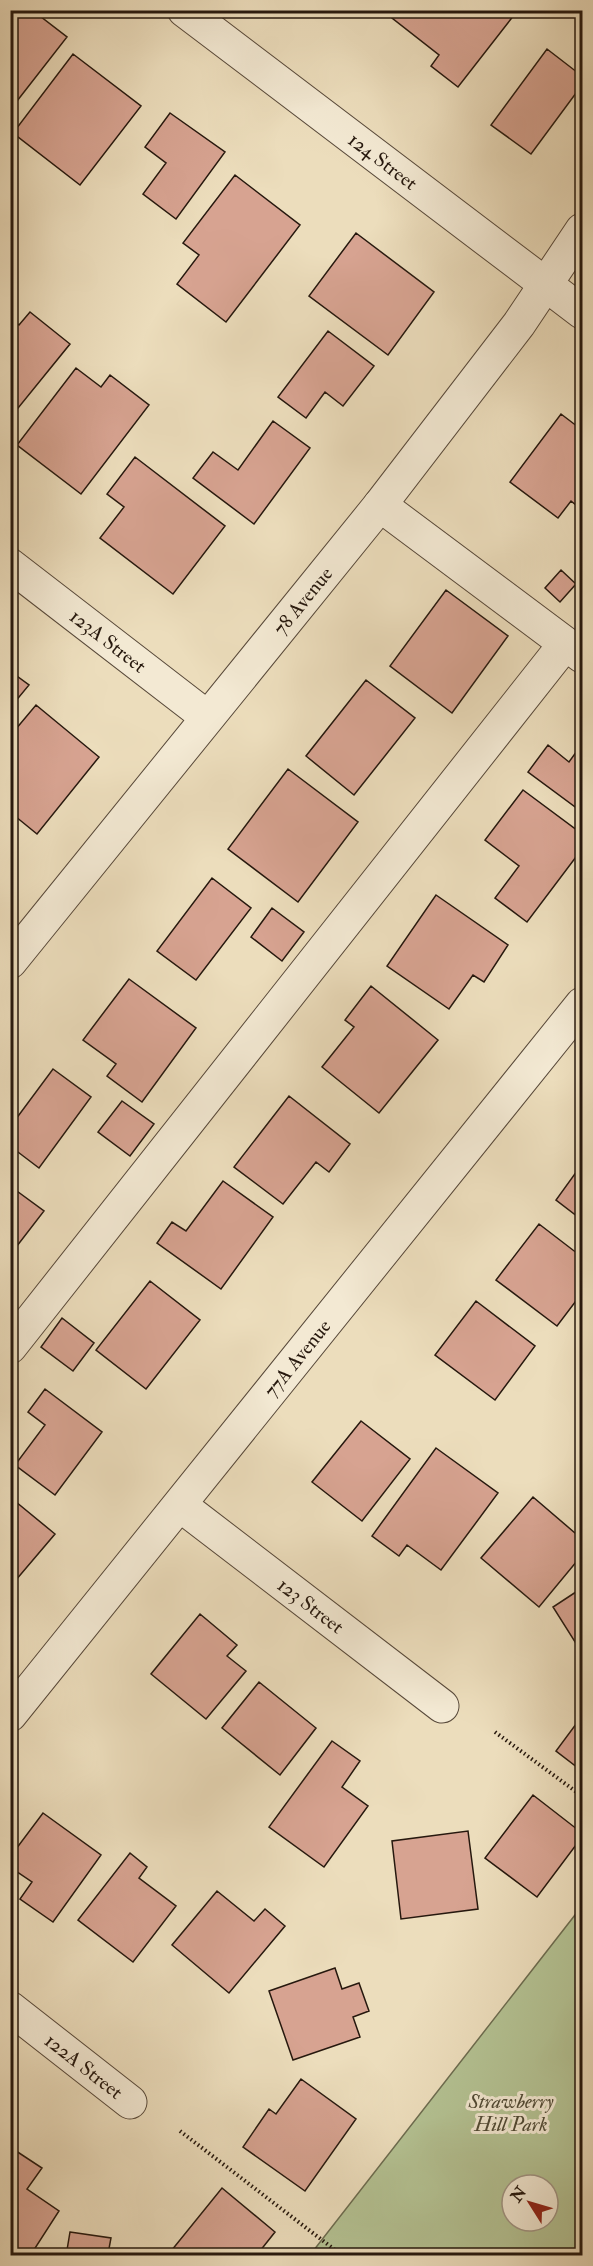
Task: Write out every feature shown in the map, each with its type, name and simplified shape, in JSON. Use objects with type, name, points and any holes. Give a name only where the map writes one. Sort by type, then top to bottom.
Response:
[{"type":"street","name":"124 Street","points":[[184,10],[582,312]]},
{"type":"street","name":"78 Avenue","points":[[10,962],[22,925],[207,717],[380,505],[519,324],[582,230]]},
{"type":"street","points":[[10,1347],[574,650],[380,505]]},
{"type":"street","name":"123A Street","points":[[10,565],[207,717]]},
{"type":"street","name":"77A Avenue","points":[[10,1714],[582,1004]]},
{"type":"street","name":"123 Street","points":[[180,1505],[442,1707]]},
{"type":"street","name":"122A Street","points":[[10,2008],[130,2102]]},
{"type":"path","points":[[495,1732],[582,1796]]},
{"type":"path","points":[[180,2131],[334,2250]]},
{"type":"green space","name":"Strawberry Hill Park","points":[[582,1906],[582,2255],[310,2255]]},
{"type":"building","points":[[10,10],[32,10],[67,37],[10,110]]},
{"type":"building","points":[[397,10],[518,10],[458,87],[431,66],[439,55],[392,18]]},
{"type":"building","points":[[547,49],[582,76],[582,85],[531,154],[491,125]]},
{"type":"building","points":[[73,54],[141,106],[80,185],[13,133]]},
{"type":"building","points":[[170,113],[225,152],[176,219],[143,194],[166,163],[145,147]]},
{"type":"building","points":[[235,175],[300,225],[226,322],[177,284],[199,255],[183,243]]},
{"type":"building","points":[[356,233],[434,292],[388,355],[309,296]]},
{"type":"building","points":[[30,312],[70,344],[10,418],[10,318],[19,325]]},
{"type":"building","points":[[328,331],[374,366],[343,406],[325,392],[306,418],[278,397]]},
{"type":"building","points":[[76,368],[101,387],[110,375],[149,405],[81,494],[17,445]]},
{"type":"building","points":[[561,414],[582,430],[582,510],[571,501],[558,518],[510,482]]},
{"type":"building","points":[[273,421],[310,448],[254,524],[193,478],[213,452],[238,470]]},
{"type":"building","points":[[135,457],[225,526],[173,594],[100,538],[124,507],[107,494]]},
{"type":"building","points":[[561,570],[576,584],[560,602],[545,588]]},
{"type":"building","points":[[446,590],[508,636],[452,713],[390,666]]},
{"type":"building","points":[[10,671],[29,685],[10,708]]},
{"type":"building","points":[[366,680],[415,718],[354,795],[306,756]]},
{"type":"building","points":[[36,705],[99,757],[37,834],[10,812],[10,736]]},
{"type":"building","points":[[582,744],[582,812],[528,772],[548,745],[569,762]]},
{"type":"building","points":[[288,769],[358,822],[298,902],[228,849]]},
{"type":"building","points":[[523,790],[582,834],[582,849],[527,922],[495,898],[519,866],[485,840]]},
{"type":"building","points":[[212,878],[251,908],[196,980],[157,951]]},
{"type":"building","points":[[436,895],[508,945],[484,982],[473,975],[449,1009],[387,966]]},
{"type":"building","points":[[272,908],[304,932],[282,961],[251,937]]},
{"type":"building","points":[[129,979],[196,1028],[142,1102],[107,1076],[116,1064],[83,1040]]},
{"type":"building","points":[[371,986],[438,1040],[379,1113],[322,1067],[354,1027],[345,1020]]},
{"type":"building","points":[[53,1069],[91,1097],[39,1168],[10,1146],[10,1127]]},
{"type":"building","points":[[289,1096],[350,1144],[329,1172],[316,1162],[283,1204],[234,1167]]},
{"type":"building","points":[[122,1101],[154,1124],[130,1156],[98,1132]]},
{"type":"building","points":[[582,1164],[582,1220],[556,1200]]},
{"type":"building","points":[[223,1181],[273,1217],[221,1289],[157,1243],[172,1222],[186,1231]]},
{"type":"building","points":[[10,1186],[44,1211],[10,1255]]},
{"type":"building","points":[[539,1224],[582,1257],[582,1293],[557,1326],[496,1280]]},
{"type":"building","points":[[150,1281],[200,1320],[146,1389],[96,1350]]},
{"type":"building","points":[[476,1301],[535,1346],[495,1400],[435,1355]]},
{"type":"building","points":[[62,1318],[94,1343],[73,1371],[41,1347]]},
{"type":"building","points":[[45,1389],[102,1432],[55,1495],[15,1465],[45,1425],[28,1412]]},
{"type":"building","points":[[361,1421],[410,1459],[362,1521],[312,1482]]},
{"type":"building","points":[[436,1448],[498,1493],[441,1570],[407,1545],[399,1556],[372,1536]]},
{"type":"building","points":[[10,1497],[55,1534],[10,1587]]},
{"type":"building","points":[[533,1497],[582,1539],[582,1555],[539,1607],[481,1558]]},
{"type":"building","points":[[582,1588],[582,1653],[553,1607]]},
{"type":"building","points":[[200,1614],[237,1645],[227,1656],[246,1671],[206,1719],[151,1674]]},
{"type":"building","points":[[259,1682],[316,1728],[280,1775],[222,1728]]},
{"type":"building","points":[[582,1716],[582,1771],[556,1751]]},
{"type":"building","points":[[332,1741],[360,1761],[342,1787],[368,1806],[324,1867],[269,1827]]},
{"type":"building","points":[[533,1795],[582,1833],[582,1837],[537,1897],[485,1858]]},
{"type":"building","points":[[43,1813],[101,1855],[53,1922],[20,1899],[32,1882],[10,1867],[10,1857]]},
{"type":"building","points":[[468,1831],[478,1909],[401,1919],[392,1841]]},
{"type":"building","points":[[130,1853],[147,1867],[139,1878],[176,1906],[133,1962],[78,1920]]},
{"type":"building","points":[[217,1891],[254,1921],[265,1909],[285,1926],[229,1993],[172,1945]]},
{"type":"building","points":[[335,1968],[342,1989],[359,1983],[369,2011],[353,2017],[360,2037],[293,2060],[269,1991]]},
{"type":"building","points":[[301,2079],[356,2119],[305,2191],[243,2147],[269,2109],[276,2114]]},
{"type":"building","points":[[10,2147],[42,2168],[27,2189],[59,2211],[30,2256],[24,2256],[10,2247]]},
{"type":"building","points":[[222,2188],[275,2232],[256,2256],[167,2256]]},
{"type":"building","points":[[70,2232],[111,2238],[108,2254],[116,2256],[66,2256]]}]
